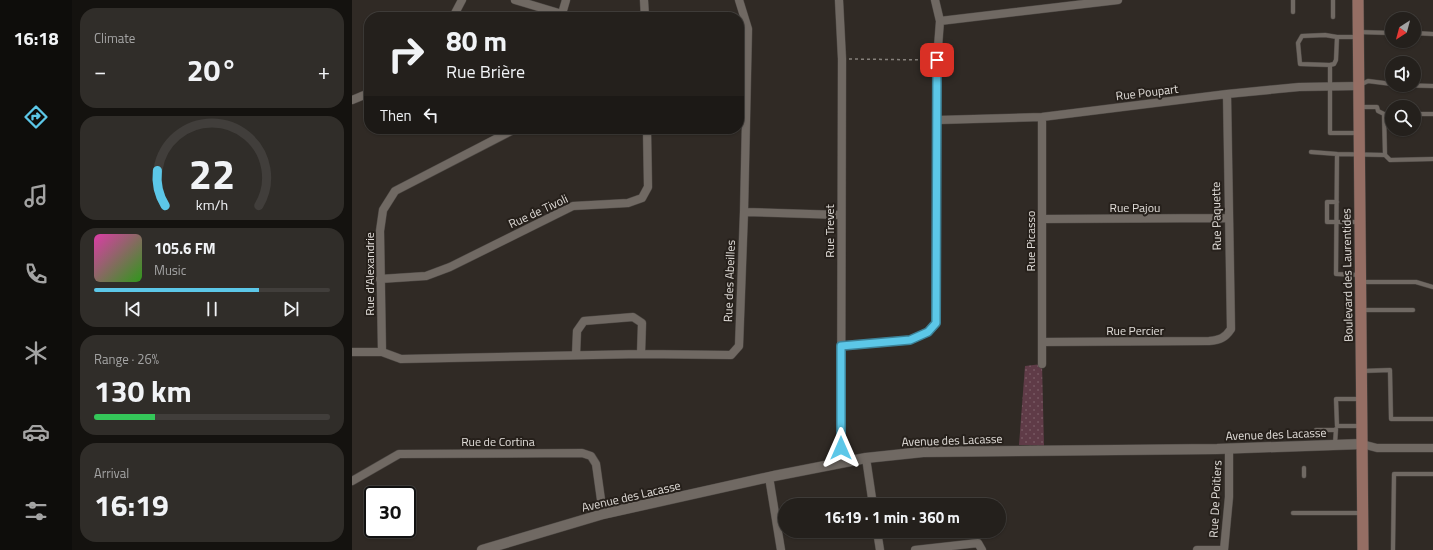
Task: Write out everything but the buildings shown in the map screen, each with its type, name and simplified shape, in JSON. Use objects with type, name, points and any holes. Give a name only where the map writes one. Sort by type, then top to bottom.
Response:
[{"type":"main road","name":"Boulevard des Laurentides","points":[[1358,0],[1363,550]]},
{"type":"street","points":[[455,12],[462,0]]},
{"type":"street","points":[[515,0],[550,12]]},
{"type":"street","points":[[562,12],[566,0]]},
{"type":"street","points":[[644,0],[645,12]]},
{"type":"street","points":[[740,0],[743,12]]},
{"type":"street","name":"Rue Trevet","points":[[840,0],[842,59],[841,462]]},
{"type":"street","points":[[841,346],[910,340],[928,332],[936,323],[938,120],[937,60],[940,21],[934,0]]},
{"type":"street","points":[[940,21],[1118,0]]},
{"type":"street","points":[[744,14],[748,29],[744,212],[841,215]]},
{"type":"street","name":"Rue Poupart","points":[[938,120],[1042,117],[1227,94],[1358,86]]},
{"type":"street","name":"Rue Paquette","points":[[1226,336],[1231,329],[1227,94]]},
{"type":"street","points":[[352,100],[364,95]]},
{"type":"street","name":"Rue Picasso","points":[[1042,117],[1042,364]]},
{"type":"street","name":"Rue d'Alexandrie","points":[[382,352],[380,279],[381,224],[383,210],[395,191],[505,134]]},
{"type":"street","name":"Rue de Tivoli","points":[[380,279],[426,276],[432,274],[457,264],[573,206],[628,203],[642,198],[648,187],[647,134]]},
{"type":"street","name":"Rue des Abeilles","points":[[352,352],[382,352],[401,359],[478,356],[541,357],[576,354],[731,356],[739,346],[744,212]]},
{"type":"street","name":"Rue Pajou","points":[[1042,219],[1228,218]]},
{"type":"street","points":[[576,354],[577,331],[584,321],[633,317],[642,323],[641,354]]},
{"type":"street","name":"Rue Percier","points":[[1042,342],[1209,341],[1219,340],[1226,336]]},
{"type":"street","name":"Avenue des Lacasse","points":[[482,550],[603,514],[841,462],[866,458],[923,452],[1229,448],[1362,444],[1377,448],[1433,448]]},
{"type":"street","name":"Rue De Poitiers","points":[[1224,550],[1229,497],[1229,448]]},
{"type":"street","name":"Rue de Cortina","points":[[352,481],[399,454],[582,453],[591,456],[596,464],[603,514]]},
{"type":"street","points":[[866,458],[872,498]]},
{"type":"street","points":[[769,478],[781,550]]},
{"type":"street","points":[[878,538],[880,550]]},
{"type":"street","points":[[915,550],[978,543],[982,550]]},
{"type":"street","points":[[1197,550],[1224,550]]},
{"type":"lane","points":[[1292,0],[1293,12]]},
{"type":"lane","points":[[1333,0],[1333,17]]},
{"type":"lane","points":[[1337,37],[1336,60],[1334,64],[1300,64],[1298,43],[1302,36],[1325,34],[1337,37],[1358,34],[1385,33]]},
{"type":"lane","points":[[1421,33],[1433,34]]},
{"type":"lane","points":[[1330,65],[1330,133],[1359,133]]},
{"type":"lane","points":[[1358,86],[1368,81],[1385,83]]},
{"type":"lane","points":[[1421,86],[1433,86]]},
{"type":"lane","points":[[1359,107],[1377,107],[1378,111],[1384,114],[1385,155]]},
{"type":"lane","points":[[1421,114],[1433,114]]},
{"type":"lane","points":[[1311,152],[1385,155],[1390,160],[1433,158]]},
{"type":"lane","points":[[1337,154],[1336,274],[1360,278],[1426,283],[1433,287]]},
{"type":"lane","points":[[1337,202],[1327,202],[1327,222],[1360,222]]},
{"type":"lane","points":[[1361,310],[1413,310]]},
{"type":"lane","points":[[1362,371],[1390,370],[1391,419],[1433,419]]},
{"type":"lane","points":[[1335,445],[1336,399],[1362,398]]},
{"type":"lane","points":[[1316,430],[1362,426]]},
{"type":"lane","points":[[1304,468],[1304,476]]},
{"type":"lane","points":[[1393,550],[1394,474],[1433,474]]},
{"type":"lane","points":[[1293,513],[1363,513]]},
{"type":"path","points":[[842,59],[937,60]]},
{"type":"shaded area","points":[[1042,364],[1044,446],[1019,445],[1025,366]]},
{"type":"route","points":[[841,448],[841,346],[910,340],[928,332],[936,323],[938,120],[937,60]]}]
